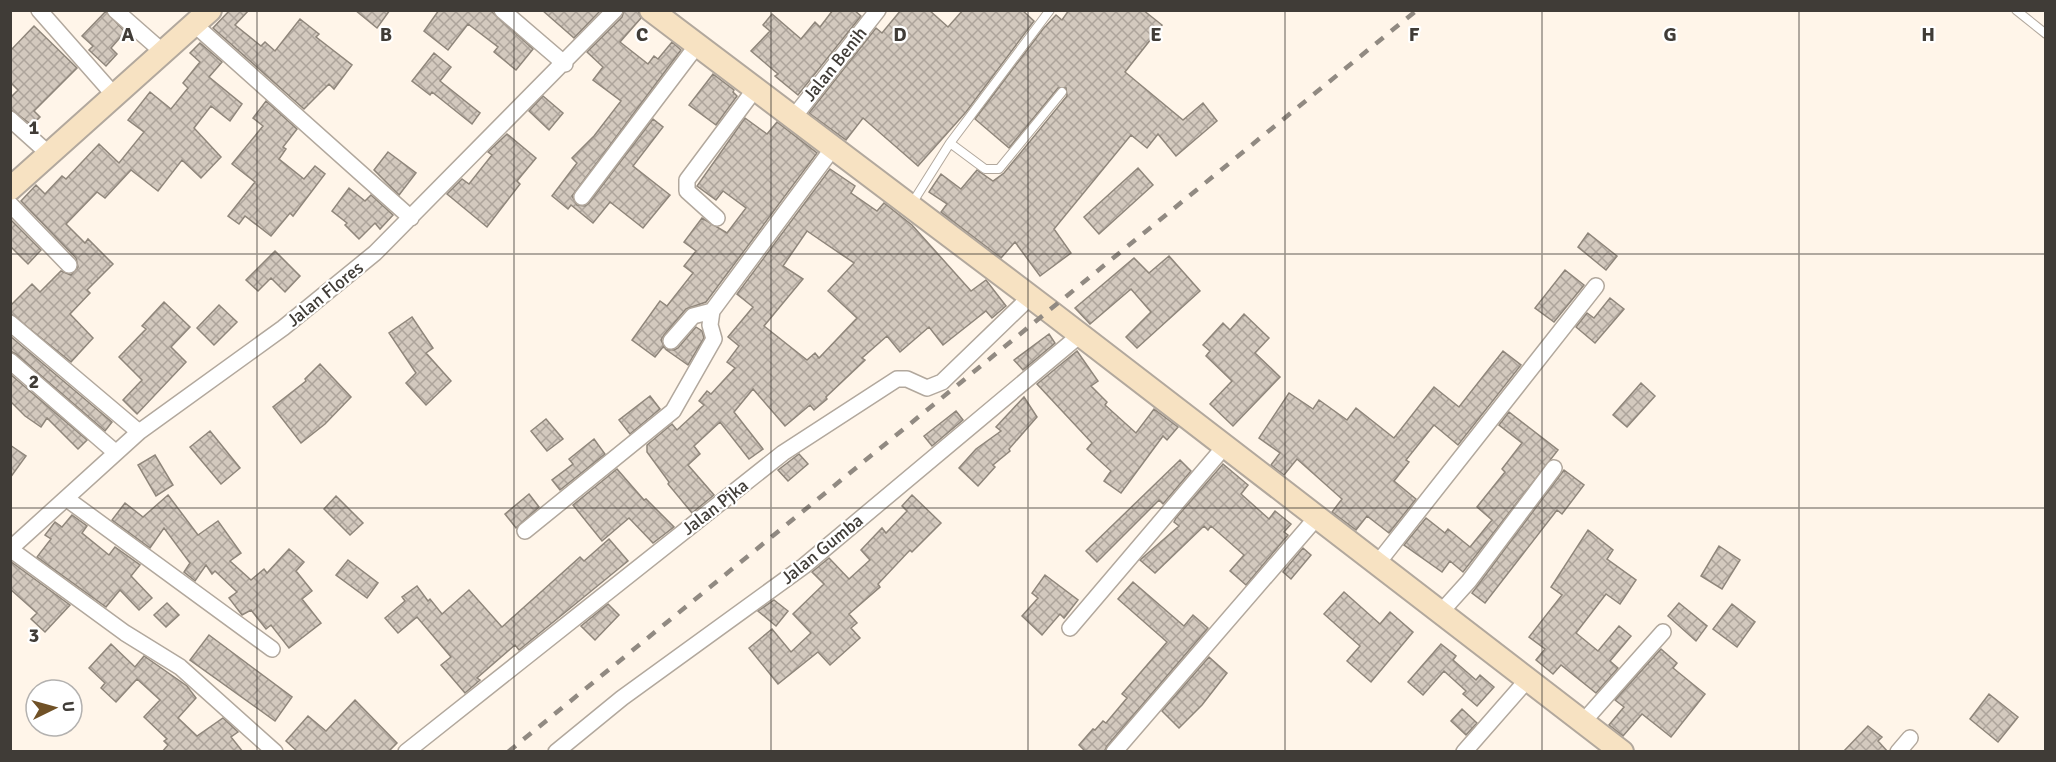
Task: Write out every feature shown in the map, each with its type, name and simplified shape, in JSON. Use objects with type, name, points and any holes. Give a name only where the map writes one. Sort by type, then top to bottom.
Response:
[{"type":"street","points":[[39,10],[114,95]]},
{"type":"street","points":[[115,10],[164,53]]},
{"type":"street","points":[[502,10],[565,64]]},
{"type":"street","name":"Jalan Flores","points":[[10,549],[139,432],[283,328],[375,253],[565,64],[615,10]]},
{"type":"street","points":[[651,10],[1080,335],[1622,752]]},
{"type":"street","name":"Jalan Benih","points":[[793,117],[878,10]]},
{"type":"street","points":[[10,189],[203,18],[411,218]]},
{"type":"street","points":[[582,196],[698,44]]},
{"type":"street","points":[[717,218],[687,190],[687,180],[755,89]]},
{"type":"street","points":[[10,119],[49,154]]},
{"type":"street","points":[[525,531],[674,411],[714,339],[710,326],[712,311],[833,148]]},
{"type":"street","points":[[10,204],[69,265]]},
{"type":"street","points":[[1377,564],[1596,286]]},
{"type":"street","name":"Jalan Pjka","points":[[406,752],[783,453],[897,379],[906,379],[927,388],[942,382],[1030,297]]},
{"type":"street","points":[[671,341],[693,316],[712,311]]},
{"type":"street","points":[[10,323],[139,432]]},
{"type":"street","name":"Jalan Gumba","points":[[555,752],[622,698],[804,566],[1080,335]]},
{"type":"street","points":[[10,362],[115,452]]},
{"type":"street","points":[[1070,628],[1225,446]]},
{"type":"street","points":[[1441,612],[1469,581],[1554,468]]},
{"type":"street","points":[[67,499],[272,649]]},
{"type":"street","points":[[1114,752],[1317,517]]},
{"type":"street","points":[[10,549],[125,633],[180,667],[275,752]]},
{"type":"street","points":[[1583,722],[1663,632]]},
{"type":"street","points":[[1464,752],[1528,679]]},
{"type":"street","points":[[1898,752],[1910,738]]},
{"type":"lane","points":[[910,206],[950,143],[1050,10]]},
{"type":"lane","points":[[2016,10],[2046,34]]},
{"type":"lane","points":[[950,143],[985,169],[999,169],[1062,93]]},
{"type":"building","points":[[230,10],[249,10],[235,25],[261,46],[265,42],[275,51],[300,19],[319,34],[316,37],[352,65],[334,89],[329,84],[304,109],[213,28]]},
{"type":"building","points":[[355,10],[390,10],[377,28]]},
{"type":"building","points":[[439,10],[490,10],[533,49],[516,70],[494,52],[498,47],[468,24],[448,50],[424,31]]},
{"type":"building","points":[[542,10],[601,10],[574,38]]},
{"type":"building","points":[[624,10],[638,10],[641,18],[620,42],[648,64],[654,56],[658,59],[672,42],[681,50],[572,196],[577,205],[585,206],[589,203],[653,119],[663,127],[633,166],[670,195],[643,228],[610,202],[593,223],[571,205],[568,209],[552,196],[577,163],[572,158],[594,136],[621,101],[593,80],[603,67],[587,52],[622,17]]},
{"type":"building","points":[[833,10],[854,10],[861,16],[798,95],[775,76],[778,74],[751,51],[770,31],[763,25],[772,14],[801,39],[815,22],[820,27]]},
{"type":"building","points":[[901,10],[929,10],[948,27],[963,10],[1022,10],[1034,21],[966,112],[918,166],[863,118],[846,140],[809,113],[876,28],[882,33]]},
{"type":"building","points":[[1069,10],[1143,10],[1162,25],[1125,72],[1183,120],[1203,103],[1217,121],[1176,156],[1158,134],[1147,148],[1131,135],[1054,229],[1071,253],[1040,276],[1015,242],[1001,258],[941,212],[947,204],[929,192],[941,174],[961,189],[977,170],[993,181],[1004,173],[1067,96],[1066,88],[1058,88],[1009,148],[975,119],[1043,29],[1056,15],[1062,20]]},
{"type":"building","points":[[106,11],[125,32],[111,48],[117,54],[106,66],[89,50],[93,46],[82,36]]},
{"type":"building","points":[[34,26],[77,68],[34,111],[40,117],[32,125],[10,109],[10,98],[18,90],[10,82],[10,51]]},
{"type":"building","points":[[200,43],[222,62],[209,77],[242,104],[230,121],[211,106],[194,128],[221,157],[201,178],[182,160],[158,191],[131,170],[105,198],[97,192],[66,224],[85,243],[88,239],[113,264],[87,290],[90,293],[70,314],[93,338],[71,362],[10,313],[10,306],[32,284],[40,292],[61,271],[71,275],[78,267],[76,258],[21,201],[36,185],[45,194],[62,176],[66,179],[99,144],[119,163],[144,132],[128,120],[150,92],[171,109],[188,88],[183,83],[200,62],[190,53]]},
{"type":"building","points":[[434,53],[451,67],[440,81],[480,113],[472,124],[432,92],[430,95],[412,81]]},
{"type":"building","points":[[713,74],[734,90],[737,96],[716,125],[689,105]]},
{"type":"building","points":[[543,96],[563,113],[549,130],[529,111]]},
{"type":"building","points":[[266,101],[297,129],[283,147],[286,149],[279,159],[304,179],[315,166],[325,174],[293,216],[290,213],[271,236],[245,216],[239,224],[228,216],[255,182],[232,164],[263,126],[253,118]]},
{"type":"building","points":[[745,118],[767,134],[777,122],[817,153],[706,302],[686,309],[664,335],[661,340],[665,348],[663,347],[655,357],[632,340],[660,301],[667,306],[693,273],[684,266],[696,251],[684,242],[702,218],[727,233],[746,208],[723,191],[716,200],[697,186]]},
{"type":"building","points":[[507,134],[536,158],[517,181],[520,184],[487,227],[447,194],[462,179],[469,184],[492,155],[488,152]]},
{"type":"building","points":[[388,152],[416,173],[399,195],[374,170]]},
{"type":"building","points":[[1138,168],[1153,185],[1099,234],[1084,217]]},
{"type":"building","points":[[830,169],[855,186],[851,193],[877,211],[884,203],[912,225],[971,291],[986,280],[1006,306],[992,318],[986,311],[943,345],[929,327],[900,352],[887,336],[862,358],[865,360],[826,397],[827,399],[814,410],[810,405],[785,426],[753,389],[734,412],[763,449],[749,459],[720,422],[694,446],[700,454],[688,465],[714,495],[692,513],[668,484],[669,482],[647,452],[647,445],[672,424],[677,430],[704,405],[699,401],[707,391],[711,394],[735,368],[727,362],[739,346],[728,337],[753,307],[737,294]],"holes":[[[807,231],[854,263],[828,291],[857,318],[819,358],[815,353],[807,360],[764,326],[803,279],[783,266]]]},
{"type":"building","points":[[349,188],[365,201],[371,195],[393,215],[380,229],[375,223],[359,239],[345,225],[347,223],[332,211]]},
{"type":"building","points":[[10,219],[41,250],[28,264],[10,246]]},
{"type":"building","points":[[1588,233],[1617,256],[1606,270],[1578,247]]},
{"type":"building","points":[[275,251],[300,276],[285,292],[271,278],[258,291],[246,280]]},
{"type":"building","points":[[1169,256],[1200,291],[1137,348],[1126,337],[1151,312],[1131,289],[1090,324],[1075,308],[1134,258],[1149,273]]},
{"type":"building","points":[[1565,270],[1584,285],[1554,322],[1535,308]]},
{"type":"building","points":[[1610,298],[1624,309],[1595,343],[1576,327],[1587,313],[1594,318]]},
{"type":"building","points":[[164,302],[190,327],[171,347],[186,362],[137,414],[123,400],[142,380],[119,357],[146,329],[142,326]]},
{"type":"building","points":[[219,305],[237,322],[214,345],[197,328]]},
{"type":"building","points":[[1244,314],[1269,338],[1255,353],[1280,377],[1233,426],[1210,404],[1232,381],[1206,356],[1210,351],[1203,345],[1223,323],[1230,330]]},
{"type":"building","points":[[412,317],[433,348],[426,353],[451,381],[426,405],[406,383],[416,373],[389,333]]},
{"type":"building","points":[[696,327],[702,331],[704,338],[688,365],[665,349],[678,348]]},
{"type":"building","points":[[1049,334],[1055,343],[1023,370],[1014,360]]},
{"type":"building","points":[[10,336],[112,422],[105,431],[10,351]]},
{"type":"building","points":[[1077,351],[1098,381],[1091,386],[1107,402],[1105,405],[1136,433],[1154,409],[1178,427],[1167,440],[1163,436],[1121,493],[1104,481],[1111,471],[1087,449],[1092,443],[1037,384]]},
{"type":"building","points":[[1503,351],[1521,365],[1458,445],[1434,425],[1406,460],[1409,462],[1394,481],[1416,499],[1389,533],[1367,516],[1356,530],[1332,512],[1342,499],[1297,459],[1284,475],[1271,465],[1280,453],[1259,438],[1289,393],[1313,409],[1319,400],[1347,420],[1356,408],[1394,438],[1434,387],[1459,407]]},
{"type":"building","points":[[320,364],[351,397],[325,424],[301,443],[273,407],[306,381],[305,379]]},
{"type":"building","points":[[10,374],[87,440],[78,449],[47,418],[41,427],[25,416],[10,401]]},
{"type":"building","points":[[1641,383],[1655,396],[1627,427],[1613,415]]},
{"type":"building","points":[[650,396],[660,409],[630,434],[619,420]]},
{"type":"building","points":[[1024,397],[1037,417],[1009,449],[1010,451],[993,465],[995,467],[978,486],[959,468],[976,449],[1001,431],[996,427]]},
{"type":"building","points":[[956,411],[963,420],[932,446],[924,436]]},
{"type":"building","points":[[1509,412],[1558,450],[1463,572],[1450,561],[1442,572],[1404,545],[1426,518],[1445,533],[1448,529],[1470,547],[1492,520],[1477,507],[1505,472],[1502,469],[1522,443],[1499,425]]},
{"type":"building","points":[[546,419],[563,439],[547,451],[531,431]]},
{"type":"building","points":[[210,431],[240,468],[221,484],[190,447]]},
{"type":"building","points":[[594,439],[605,454],[560,490],[552,480],[573,464],[569,459]]},
{"type":"building","points":[[10,445],[26,456],[10,478]]},
{"type":"building","points":[[799,454],[808,464],[788,481],[778,470]]},
{"type":"building","points":[[155,455],[173,485],[156,496],[138,465]]},
{"type":"building","points":[[1180,460],[1191,471],[1163,504],[1159,500],[1097,562],[1086,551]]},
{"type":"building","points":[[1223,464],[1248,485],[1241,494],[1269,519],[1275,511],[1291,524],[1284,532],[1288,535],[1246,585],[1230,571],[1244,555],[1211,526],[1208,530],[1204,526],[1155,573],[1140,560],[1179,526],[1174,522],[1176,518]]},
{"type":"building","points":[[617,469],[644,500],[646,499],[674,527],[653,543],[629,518],[602,541],[573,505]]},
{"type":"building","points":[[1564,470],[1584,485],[1562,514],[1557,510],[1485,603],[1472,593]]},
{"type":"building","points":[[529,494],[539,507],[516,528],[505,514]]},
{"type":"building","points":[[168,495],[198,535],[218,521],[241,553],[230,561],[251,580],[264,569],[267,573],[289,549],[304,562],[296,571],[312,591],[302,599],[321,623],[289,648],[271,625],[266,629],[251,610],[242,615],[229,598],[237,592],[215,571],[212,574],[206,565],[195,581],[184,572],[190,563],[164,528],[150,548],[112,520],[125,503],[143,517]]},
{"type":"building","points":[[912,495],[941,523],[912,552],[910,550],[878,584],[880,587],[849,614],[857,623],[851,628],[860,638],[830,665],[818,652],[778,684],[749,648],[772,629],[791,652],[811,633],[793,614],[824,584],[812,572],[829,558],[849,579],[870,560],[861,550],[882,528],[886,533],[907,511],[902,506]]},
{"type":"building","points":[[336,496],[363,523],[350,535],[324,509]]},
{"type":"building","points":[[72,515],[87,526],[82,533],[109,555],[115,547],[140,565],[131,576],[152,598],[139,610],[120,590],[106,607],[37,557],[51,539],[45,535],[55,522],[62,527]]},
{"type":"building","points":[[1588,530],[1613,550],[1607,559],[1636,580],[1620,604],[1606,594],[1576,633],[1598,651],[1619,626],[1631,636],[1610,661],[1618,668],[1596,693],[1561,665],[1553,674],[1536,660],[1545,649],[1529,637],[1562,595],[1551,587]]},
{"type":"building","points":[[609,539],[628,561],[519,650],[515,645],[477,678],[480,680],[465,693],[441,665],[451,657],[417,617],[398,633],[385,618],[405,601],[402,597],[417,586],[442,614],[469,590],[502,627],[580,557],[584,561]]},
{"type":"building","points":[[1719,546],[1740,560],[1722,589],[1701,576]]},
{"type":"building","points":[[1303,548],[1311,555],[1291,579],[1283,572]]},
{"type":"building","points":[[348,560],[378,583],[367,598],[336,575]]},
{"type":"building","points":[[10,561],[70,605],[45,632],[31,619],[37,613],[10,589]]},
{"type":"building","points":[[1045,575],[1078,600],[1064,618],[1060,614],[1042,635],[1022,616],[1038,598],[1032,593]]},
{"type":"building","points":[[1133,582],[1184,626],[1193,615],[1208,628],[1104,752],[1086,752],[1079,745],[1093,729],[1095,730],[1103,721],[1106,723],[1127,698],[1122,694],[1167,642],[1118,599]]},
{"type":"building","points":[[1344,592],[1380,624],[1390,612],[1413,632],[1371,682],[1347,661],[1360,646],[1324,614]]},
{"type":"building","points":[[774,600],[788,611],[776,626],[758,611]]},
{"type":"building","points":[[167,603],[179,615],[166,627],[154,615]]},
{"type":"building","points":[[1679,603],[1707,626],[1696,641],[1668,616]]},
{"type":"building","points":[[608,604],[619,615],[595,640],[581,626]]},
{"type":"building","points":[[1732,604],[1755,622],[1737,647],[1713,629]]},
{"type":"building","points":[[209,635],[292,697],[275,721],[190,660]]},
{"type":"building","points":[[111,644],[135,667],[144,656],[187,686],[196,698],[178,718],[197,736],[223,718],[238,732],[231,737],[243,752],[162,752],[168,745],[164,741],[167,739],[144,717],[160,700],[137,679],[116,702],[101,688],[105,683],[89,668]]},
{"type":"building","points":[[1441,644],[1456,656],[1453,660],[1476,680],[1480,675],[1494,687],[1477,706],[1463,694],[1466,691],[1444,671],[1423,695],[1408,682]]},
{"type":"building","points":[[1661,649],[1677,663],[1673,668],[1705,694],[1671,737],[1642,714],[1623,736],[1609,725],[1624,707],[1615,700]]},
{"type":"building","points":[[1209,657],[1227,673],[1202,705],[1179,728],[1162,711]]},
{"type":"building","points":[[1989,694],[2018,717],[1998,742],[1970,719]]},
{"type":"building","points":[[355,700],[397,743],[388,752],[298,752],[286,741],[308,716],[326,731]]},
{"type":"building","points":[[1462,709],[1477,723],[1466,735],[1451,721]]},
{"type":"building","points":[[1868,726],[1882,737],[1878,741],[1888,752],[1843,752]]},
{"type":"railway","points":[[508,752],[1417,10]]}]
